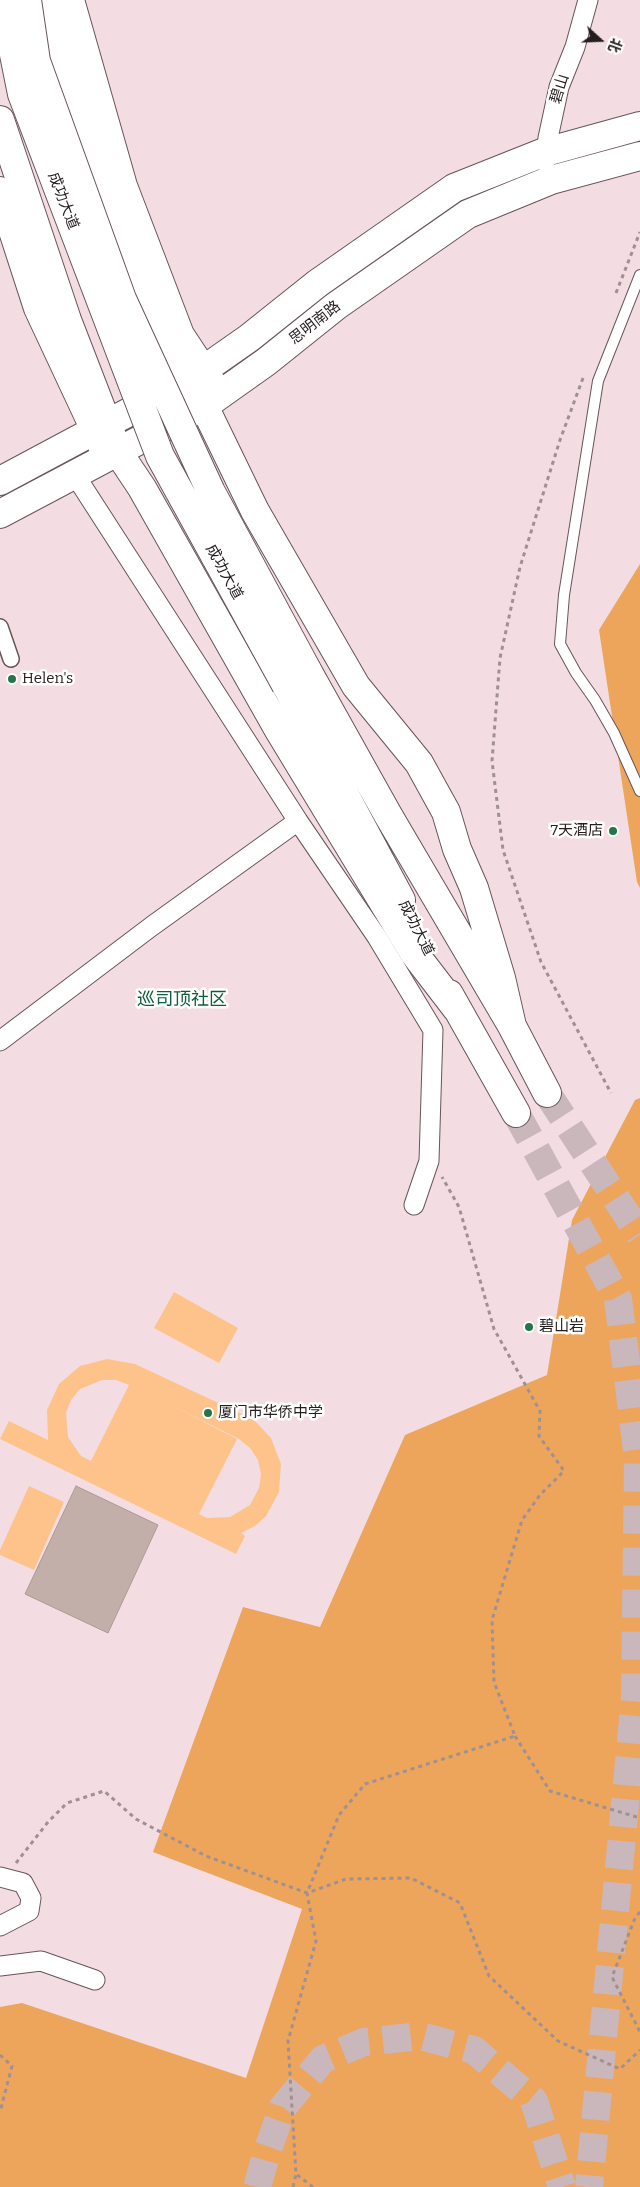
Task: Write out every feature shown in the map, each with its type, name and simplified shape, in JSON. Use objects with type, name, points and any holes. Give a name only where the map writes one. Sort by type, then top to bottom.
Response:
[{"type":"main road","name":"成功大道","points":[[3,0],[22,94],[160,456],[297,678],[388,815],[512,1026],[547,1093]]},
{"type":"main road","name":"成功大道","points":[[27,0],[36,61],[122,299],[394,885],[457,1009],[516,1113]]},
{"type":"main road","points":[[46,0],[92,167],[142,290],[211,400],[256,511],[356,686],[419,763],[446,812],[457,849],[474,888],[501,978],[512,1026]]},
{"type":"main road","points":[[70,0],[123,186],[196,375]]},
{"type":"main road","points":[[0,120],[101,428]]},
{"type":"main road","name":"思明南路","points":[[0,481],[196,375],[249,338],[318,282],[454,188],[546,151],[640,126]]},
{"type":"main road","name":"思明南路","points":[[0,514],[113,455],[211,400],[266,362],[336,306],[468,214],[551,180],[640,156]]},
{"type":"main road","points":[[0,191],[38,308],[101,428],[113,455],[142,488],[280,732],[414,953],[457,1009]]},
{"type":"street","name":"碧山","points":[[551,180],[545,162],[559,87],[575,48],[588,0]]},
{"type":"street","points":[[75,475],[298,821],[377,937],[433,1030],[429,1161],[414,1205]]},
{"type":"street","points":[[0,627],[11,659]]},
{"type":"street","points":[[0,1041],[152,926],[298,821]]},
{"type":"street","points":[[0,1926],[29,1911],[31,1898],[23,1883],[3,1877]]},
{"type":"street","points":[[0,1966],[41,1961],[95,1980]]},
{"type":"lane","points":[[640,275],[598,381],[564,595],[560,644],[614,733],[640,791]]},
{"type":"path","points":[[616,295],[640,232]]},
{"type":"path","points":[[584,376],[560,440],[520,567],[500,658],[492,761],[503,850],[542,962],[611,1093]]},
{"type":"path","points":[[429,1154],[459,1207],[494,1329],[540,1411],[539,1436],[564,1471],[540,1495],[522,1520],[492,1620],[494,1682],[515,1736],[550,1790],[640,1818]]},
{"type":"path","points":[[293,2187],[296,2174],[288,2041],[316,1941],[307,1892],[339,1815],[365,1784],[515,1736]]},
{"type":"path","points":[[3,1877],[48,1822],[67,1803],[104,1791],[136,1819],[206,1856],[307,1892],[346,1879],[411,1878],[460,1903],[490,1976],[558,2041],[620,2069],[640,2050]]},
{"type":"path","points":[[640,1912],[635,1918],[612,1977],[640,2032]]},
{"type":"path","points":[[0,2055],[12,2066],[0,2112]]},
{"type":"path","points":[[296,2174],[313,2187]]},
{"type":"shaded area","points":[[640,564],[640,888],[637,882],[599,630]]},
{"type":"shaded area","points":[[640,1098],[640,2187],[0,2187],[0,2007],[22,2003],[246,2078],[302,1909],[153,1852],[243,1607],[320,1627],[405,1435],[547,1375],[572,1220],[635,1100]]},
{"type":"shaded area","points":[[174,1292],[238,1328],[219,1363],[154,1328]]},
{"type":"shaded area","points":[[107,1359],[135,1364],[256,1422],[271,1438],[281,1464],[279,1492],[266,1516],[255,1526],[241,1533],[245,1536],[236,1554],[0,1439],[9,1421],[48,1440],[47,1410],[59,1384],[80,1366]],"holes":[[[102,1380],[116,1380],[129,1385],[91,1461],[81,1456],[68,1437],[66,1413],[71,1400],[80,1389]],[[169,1404],[239,1439],[250,1448],[258,1460],[261,1474],[259,1488],[250,1505],[230,1517],[207,1518],[199,1514],[237,1439]]]},
{"type":"shaded area","points":[[29,1486],[64,1502],[34,1570],[0,1555],[0,1550]]},
{"type":"building","points":[[76,1486],[158,1525],[108,1633],[25,1594]]},
{"type":"tunnel","points":[[547,1093],[640,1235]]},
{"type":"tunnel","points":[[516,1113],[618,1299],[638,1458],[635,1698],[589,2187]]},
{"type":"tunnel","points":[[257,2187],[283,2107],[323,2059],[364,2042],[420,2036],[474,2050],[534,2101],[562,2187]]},
{"type":"place","name":"Helen's","points":[[12,679]]},
{"type":"place","name":"7天酒店","points":[[613,831]]},
{"type":"place","name":"碧山岩","points":[[529,1327]]},
{"type":"place","name":"厦门市华侨中学","points":[[208,1413]]},
{"type":"district","name":"巡司顶社区","points":[[182,1000]]}]
